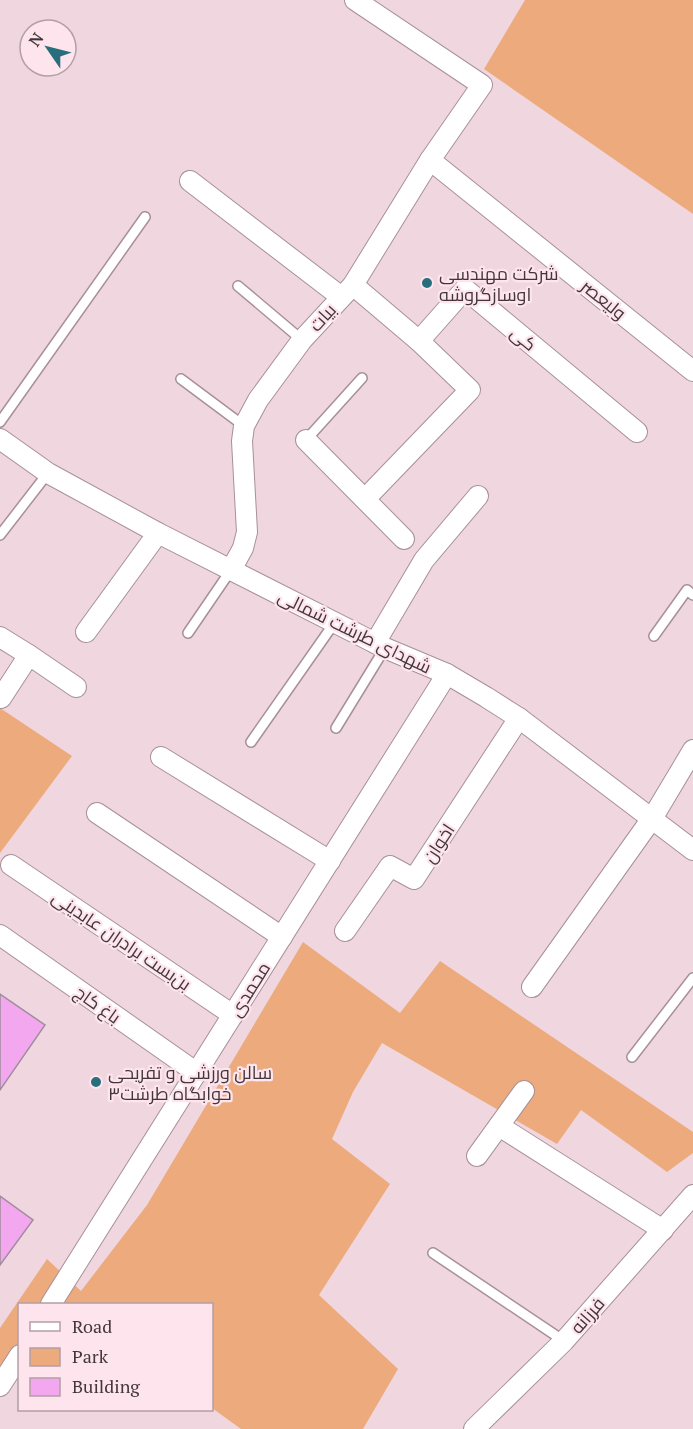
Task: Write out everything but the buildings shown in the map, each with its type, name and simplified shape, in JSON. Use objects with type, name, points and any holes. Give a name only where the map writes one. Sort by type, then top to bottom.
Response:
[{"type":"street","name":"بیات","points":[[231,570],[243,548],[247,532],[242,441],[244,426],[258,400],[302,340],[347,291],[430,160],[483,86],[355,0]]},
{"type":"street","name":"ولیعصر","points":[[430,160],[693,371]]},
{"type":"street","points":[[190,181],[419,341],[470,390],[365,499]]},
{"type":"street","name":"کی","points":[[419,341],[465,289],[637,432]]},
{"type":"street","name":"شهدای طرشت شمالی","points":[[0,439],[48,473],[158,533],[380,645],[447,674],[519,718],[653,817],[693,850]]},
{"type":"street","points":[[306,440],[404,539]]},
{"type":"street","points":[[380,645],[424,560],[478,496]]},
{"type":"street","points":[[86,632],[158,533]]},
{"type":"street","points":[[0,637],[76,687]]},
{"type":"street","points":[[1,698],[29,655]]},
{"type":"street","name":"محمدی","points":[[52,1303],[447,674]]},
{"type":"street","name":"اخوان","points":[[345,931],[390,866],[414,879],[519,718]]},
{"type":"street","points":[[532,987],[653,817],[693,750]]},
{"type":"street","points":[[161,757],[330,861]]},
{"type":"street","points":[[98,813],[282,937]]},
{"type":"street","name":"بن‌بست برادران عابدینی","points":[[11,865],[233,1015]]},
{"type":"street","name":"باغ کاج","points":[[1,936],[197,1073]]},
{"type":"street","points":[[477,1156],[524,1092]]},
{"type":"street","points":[[499,1126],[663,1230]]},
{"type":"street","name":"فرزانه","points":[[474,1429],[564,1341],[693,1195]]},
{"type":"street","points":[[0,1386],[18,1358]]},
{"type":"lane","points":[[0,422],[145,217]]},
{"type":"lane","points":[[238,286],[302,340]]},
{"type":"lane","points":[[306,440],[362,378]]},
{"type":"lane","points":[[181,379],[244,426]]},
{"type":"lane","points":[[0,535],[48,473]]},
{"type":"lane","points":[[188,633],[231,570]]},
{"type":"lane","points":[[654,636],[687,590],[693,595]]},
{"type":"lane","points":[[251,742],[335,622]]},
{"type":"lane","points":[[336,728],[380,645]]},
{"type":"lane","points":[[632,1057],[693,978]]},
{"type":"lane","points":[[433,1253],[564,1341]]},
{"type":"green space","points":[[525,0],[693,0],[693,214],[484,69]]},
{"type":"green space","points":[[0,708],[72,756],[0,853]]},
{"type":"green space","points":[[303,942],[400,1013],[440,961],[693,1132],[693,1153],[667,1172],[581,1110],[557,1144],[382,1043],[353,1092],[332,1139],[390,1184],[319,1295],[398,1369],[363,1429],[241,1429],[213,1409],[213,1303],[18,1303],[18,1359],[0,1381],[0,1328],[47,1259],[81,1291],[147,1205]]},
{"type":"place","name":"شرکت مهندسی ا‌وسازگروشه","points":[[427,283]]},
{"type":"place","name":"سالن ورزشی و تفریحی خوابگاه طرشت۳","points":[[96,1082]]}]
